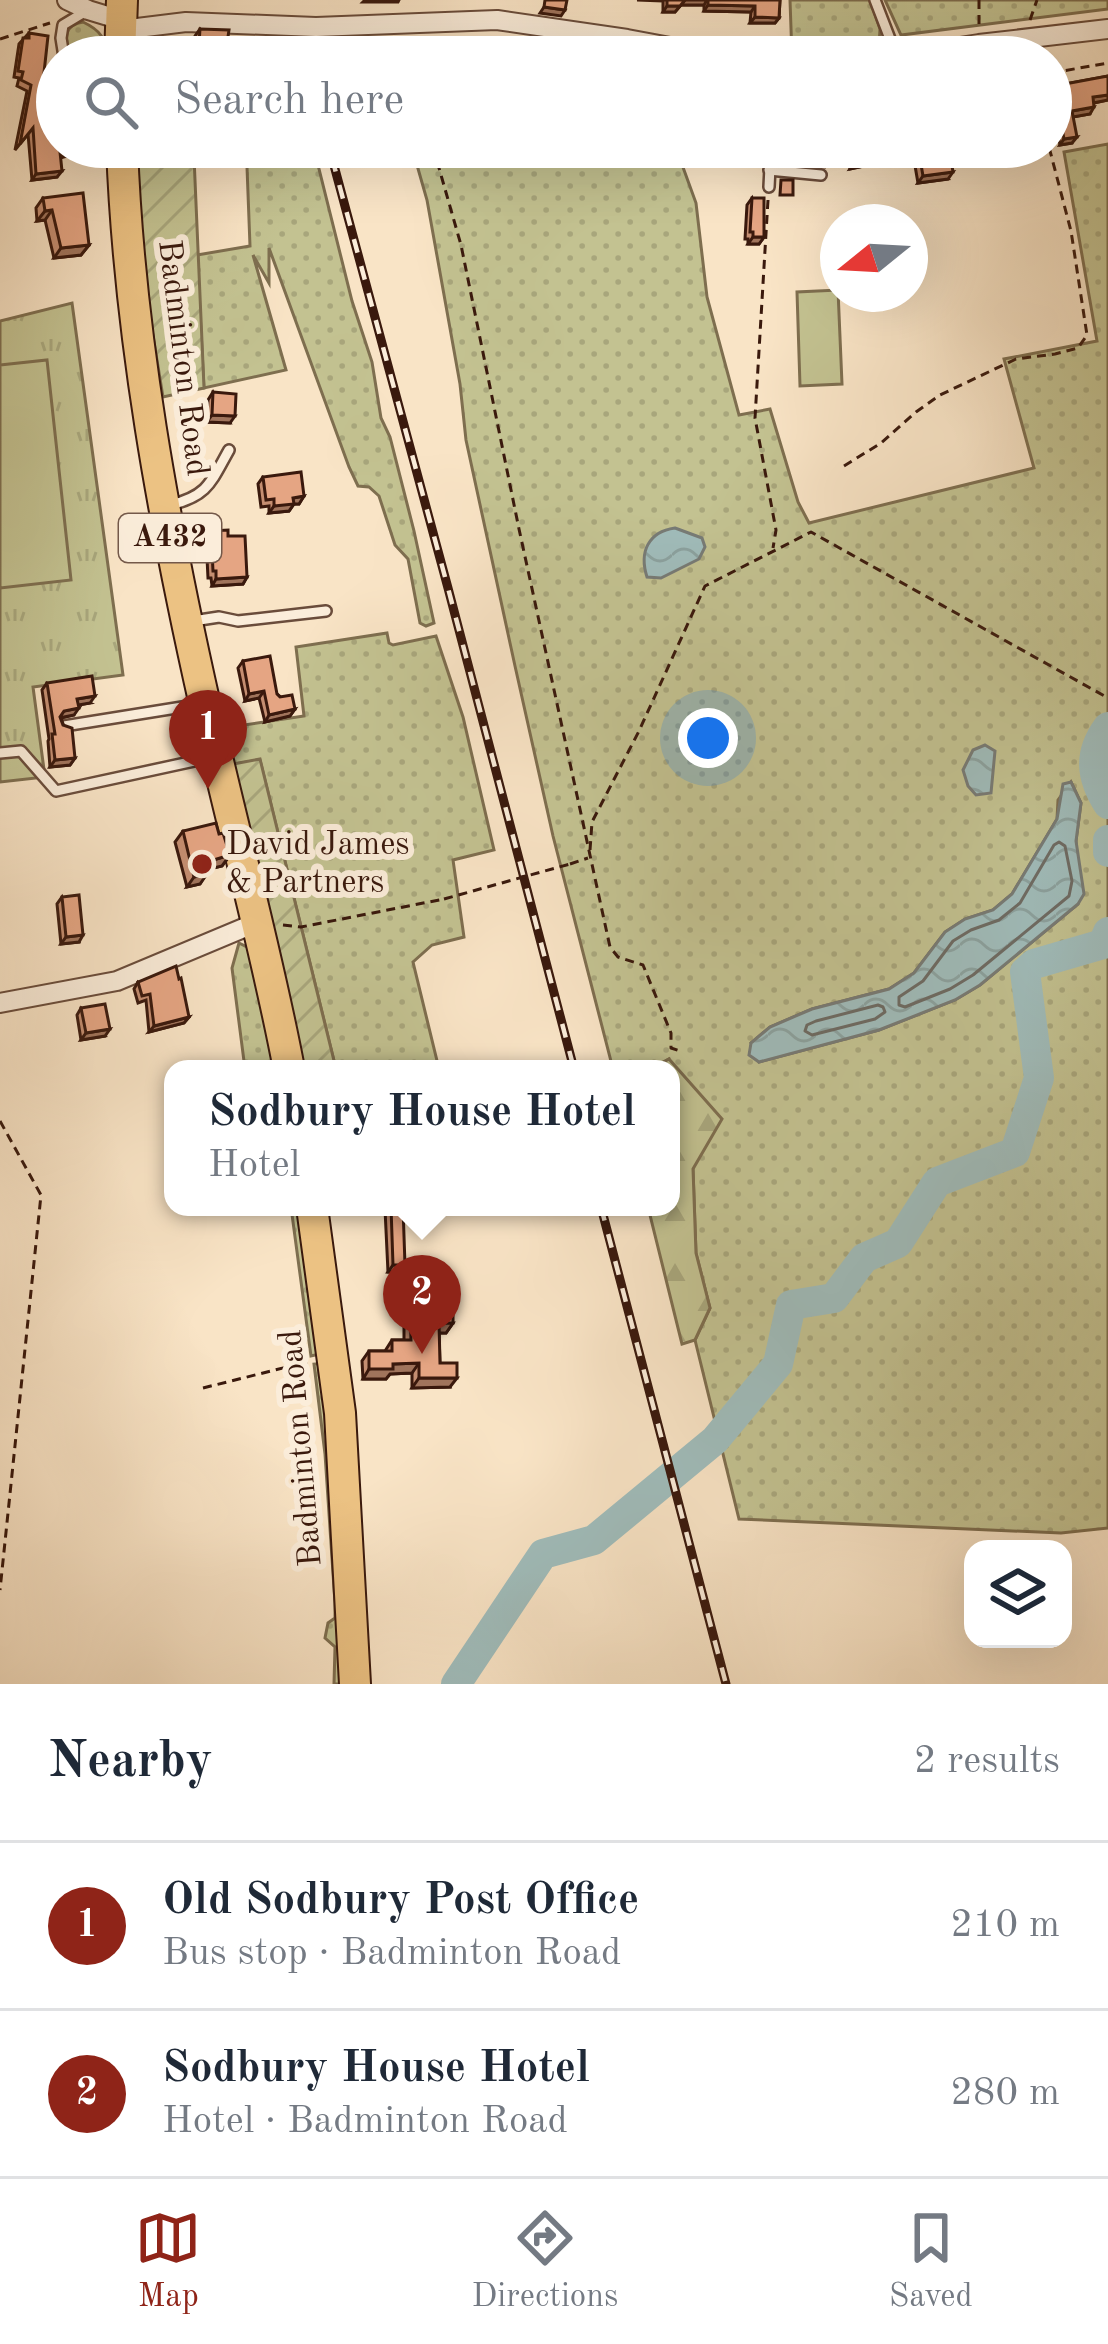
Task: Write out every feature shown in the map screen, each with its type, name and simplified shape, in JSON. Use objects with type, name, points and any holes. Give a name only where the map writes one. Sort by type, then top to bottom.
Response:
[{"type":"main road","name":"Badminton Road","points":[[124,168],[142,365],[165,506],[287,1060]]},
{"type":"main road","name":"Badminton Road","points":[[313,1216],[340,1413],[355,1684]]},
{"type":"street","points":[[67,0],[121,27],[187,22],[316,27],[497,20],[606,36]]},
{"type":"street","points":[[1072,37],[1108,29]]},
{"type":"street","points":[[0,1004],[117,981],[258,922]]},
{"type":"lane","points":[[875,0],[888,36]]},
{"type":"lane","points":[[63,36],[63,25],[88,10]]},
{"type":"lane","points":[[769,187],[769,170],[821,175]]},
{"type":"lane","points":[[165,506],[201,494],[230,450]]},
{"type":"lane","points":[[188,622],[326,611]]},
{"type":"lane","points":[[64,726],[205,704]]},
{"type":"lane","points":[[0,753],[21,752],[56,791],[217,757]]},
{"type":"path","points":[[979,36],[980,0]]},
{"type":"path","points":[[0,39],[88,10]]},
{"type":"path","points":[[1072,69],[1108,63]]},
{"type":"path","points":[[439,168],[461,245],[610,947],[618,957],[643,964],[671,1033],[671,1048],[683,1052]]},
{"type":"path","points":[[844,466],[940,395],[1016,359],[1078,348],[1087,335],[1071,231],[1054,168]]},
{"type":"path","points":[[769,187],[754,418],[776,530],[772,552]]},
{"type":"path","points":[[590,857],[592,822],[705,586],[811,532],[1108,698]]},
{"type":"path","points":[[258,922],[301,927],[444,899],[590,857]]},
{"type":"path","points":[[0,1120],[41,1196],[0,1590]]},
{"type":"path","points":[[203,1388],[332,1358]]},
{"type":"green space","points":[[790,0],[870,0],[880,29],[880,36],[791,36]]},
{"type":"green space","points":[[885,0],[1108,0],[1108,9],[901,35]]},
{"type":"green space","points":[[83,22],[101,36],[67,36]]},
{"type":"green space","points":[[1108,144],[1108,1528],[1061,1533],[739,1519],[695,1340],[710,1308],[696,1253],[693,1169],[680,1109],[680,1060],[611,1060],[553,836],[466,440],[460,384],[418,168],[683,168],[696,203],[707,297],[739,415],[770,409],[798,502],[809,523],[1034,468],[1004,359],[1097,341],[1067,168],[1072,168],[1072,151]],"holes":[[[1071,782],[1081,803],[1076,841],[1078,904],[980,985],[879,1030],[759,1062],[751,1043],[770,1027],[812,1009],[889,989],[914,973],[945,932],[993,910],[1012,894],[1057,819],[1058,800]]]},
{"type":"green space","points":[[137,168],[194,168],[204,388],[163,397],[138,244]]},
{"type":"green space","points":[[247,168],[319,168],[372,362],[381,418],[390,437],[434,623],[420,623],[408,559],[395,545],[379,496],[369,487],[358,486],[349,467],[269,248],[269,283],[253,255],[286,370],[204,388],[197,255],[250,246]]},
{"type":"green space","points":[[820,291],[820,312],[839,312],[842,384],[800,386],[797,292]]},
{"type":"green space","points":[[72,303],[123,675],[33,687],[45,777],[0,782],[0,321]]},
{"type":"green space","points":[[47,360],[71,580],[0,588],[0,365]]},
{"type":"green space","points":[[387,633],[393,645],[436,636],[463,717],[494,850],[453,860],[464,937],[432,945],[413,962],[437,1060],[334,1060],[260,760],[228,765],[224,728],[304,716],[296,647]]},
{"type":"green space","points":[[260,759],[334,1060],[296,1060],[228,765]]},
{"type":"green space","points":[[239,943],[257,952],[276,1060],[244,1060],[232,968]]},
{"type":"green space","points":[[680,1071],[722,1119],[693,1169],[696,1253],[710,1308],[695,1340],[682,1344],[650,1216],[680,1216]]},
{"type":"green space","points":[[292,1216],[304,1216],[324,1353],[311,1356]]},
{"type":"green space","points":[[326,1363],[346,1684],[334,1684],[335,1647],[325,1638],[328,1623],[335,1618],[335,1603],[314,1364]]},
{"type":"water","points":[[675,528],[702,538],[705,547],[699,559],[661,578],[647,577],[648,545],[658,534]]},
{"type":"water","points":[[985,745],[995,751],[991,793],[976,795],[963,770],[973,750]]},
{"type":"water","points":[[1071,782],[1081,803],[1076,841],[1084,894],[1078,904],[955,1000],[879,1030],[759,1062],[749,1055],[751,1043],[770,1027],[812,1009],[889,989],[914,973],[945,932],[993,910],[1012,894],[1057,819],[1063,784]]},
{"type":"building","points":[[545,0],[567,0],[565,10],[544,7]]},
{"type":"building","points":[[667,0],[685,0],[680,6],[667,6]]},
{"type":"building","points":[[708,0],[780,0],[779,18],[755,17],[755,6],[708,5]]},
{"type":"building","points":[[200,29],[229,30],[228,36],[200,36]]},
{"type":"building","points":[[29,33],[48,36],[36,36],[36,168],[62,171],[36,174],[33,128],[20,144],[31,85],[21,80],[23,72],[18,71],[23,38],[29,38]]},
{"type":"building","points":[[1108,76],[1108,95],[1093,97],[1094,107],[1072,111],[1072,83]]},
{"type":"building","points":[[922,168],[952,168],[953,172],[923,176]]},
{"type":"building","points":[[781,180],[793,180],[793,195],[780,195]]},
{"type":"building","points":[[83,193],[89,245],[61,248],[52,210],[45,211],[43,198]]},
{"type":"building","points":[[752,198],[764,198],[764,237],[753,237],[750,232]]},
{"type":"building","points":[[213,392],[236,394],[235,416],[212,415]]},
{"type":"building","points":[[301,472],[304,496],[293,498],[294,504],[274,506],[274,499],[266,500],[263,477]]},
{"type":"building","points":[[228,530],[228,536],[245,536],[247,577],[216,579],[211,531]]},
{"type":"building","points":[[270,656],[277,694],[292,695],[295,709],[269,715],[264,691],[249,694],[243,661]]},
{"type":"building","points":[[92,676],[95,696],[77,699],[79,708],[64,711],[60,717],[63,725],[72,728],[75,758],[55,760],[47,683]]},
{"type":"building","points":[[216,823],[230,855],[213,860],[205,865],[207,874],[194,877],[183,831]]},
{"type":"building","points":[[79,895],[83,935],[66,937],[62,897]]},
{"type":"building","points":[[176,966],[189,1017],[154,1026],[150,994],[142,996],[138,982]]},
{"type":"building","points":[[105,1004],[110,1029],[86,1033],[81,1008]]},
{"type":"building","points":[[391,1216],[403,1216],[405,1265],[393,1265]]},
{"type":"building","points":[[410,1297],[453,1299],[453,1323],[439,1323],[440,1363],[457,1363],[457,1378],[419,1378],[419,1363],[369,1369],[369,1351],[392,1351],[392,1340],[411,1340]]},
{"type":"waterway","points":[[1108,727],[1094,766],[1108,804]]},
{"type":"waterway","points":[[1108,840],[1108,852]]},
{"type":"waterway","points":[[456,1684],[543,1554],[594,1540],[715,1440],[778,1364],[791,1305],[834,1298],[864,1258],[898,1243],[937,1182],[1015,1152],[1039,1078],[1025,972],[1034,964],[1103,944],[1108,932]]},
{"type":"railway","points":[[335,168],[572,1060]]},
{"type":"railway","points":[[603,1216],[726,1684]]},
{"type":"place","name":"Old Sodbury Post Office","points":[[208,789]]},
{"type":"place","name":"David James & Partners","points":[[202,864]]},
{"type":"place","name":"Sodbury House Hotel","points":[[422,1354]]}]
